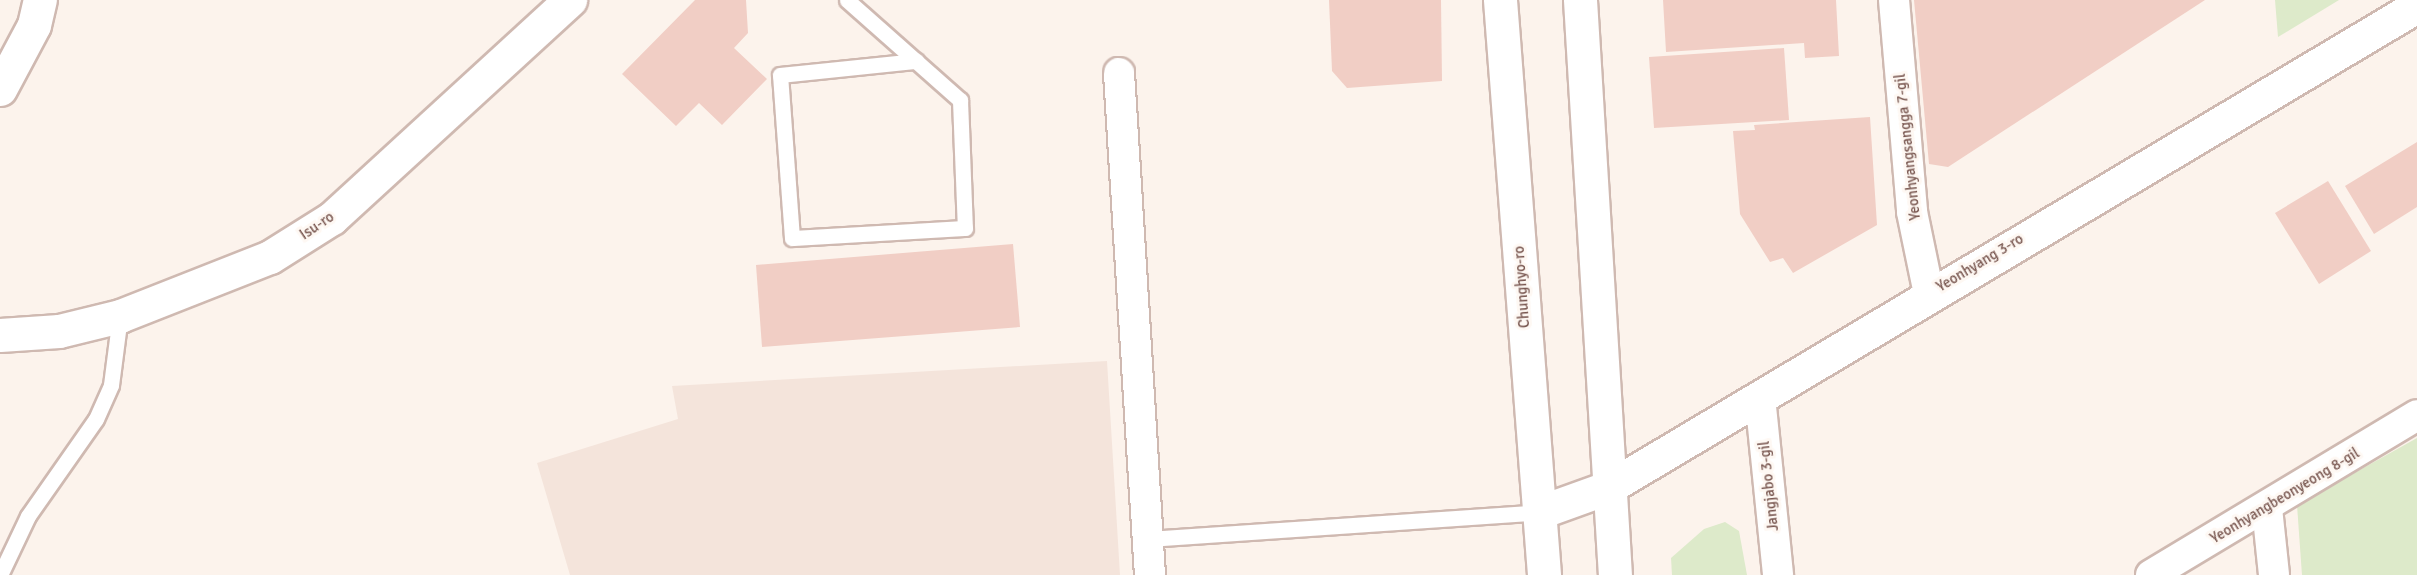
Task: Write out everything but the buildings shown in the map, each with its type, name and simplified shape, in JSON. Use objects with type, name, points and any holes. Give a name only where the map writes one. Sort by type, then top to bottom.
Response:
[{"type":"main road","points":[[0,89],[34,25],[40,0]]},
{"type":"main road","name":"Isu-ro","points":[[0,335],[34,332],[120,316],[270,257],[332,218],[570,0]]},
{"type":"main road","name":"Chunghyo-ro","points":[[1500,0],[1544,575]]},
{"type":"main road","points":[[1580,0],[1615,575]]},
{"type":"main road","name":"Yeonhyang 3-ro","points":[[1540,512],[1609,487],[2404,8]]},
{"type":"main road","points":[[0,318],[34,332]]},
{"type":"street","name":"Yeonhyangsangga 7-gil","points":[[1894,0],[1912,212],[1929,294]]},
{"type":"street","points":[[1119,73],[1150,575]]},
{"type":"street","name":"Jangjabo 3-gil","points":[[1760,397],[1778,575]]},
{"type":"street","name":"Yeonhyangbeonyeong 8-gil","points":[[2151,575],[2267,508],[2417,415]]},
{"type":"street","points":[[2267,508],[2274,575]]},
{"type":"lane","points":[[847,0],[916,61],[960,100],[965,228],[792,238],[780,75],[916,61]]},
{"type":"lane","points":[[0,575],[28,516],[96,419],[111,385],[120,316]]},
{"type":"lane","points":[[1148,539],[1540,512]]},
{"type":"shaded area","points":[[1107,361],[1120,575],[570,575],[537,463],[678,419],[672,386]]},
{"type":"green space","points":[[2275,0],[2339,0],[2278,37]]},
{"type":"green space","points":[[2417,438],[2417,575],[2302,575],[2297,505]]},
{"type":"green space","points":[[1725,522],[1739,531],[1747,575],[1672,575],[1671,558],[1704,529]]}]
